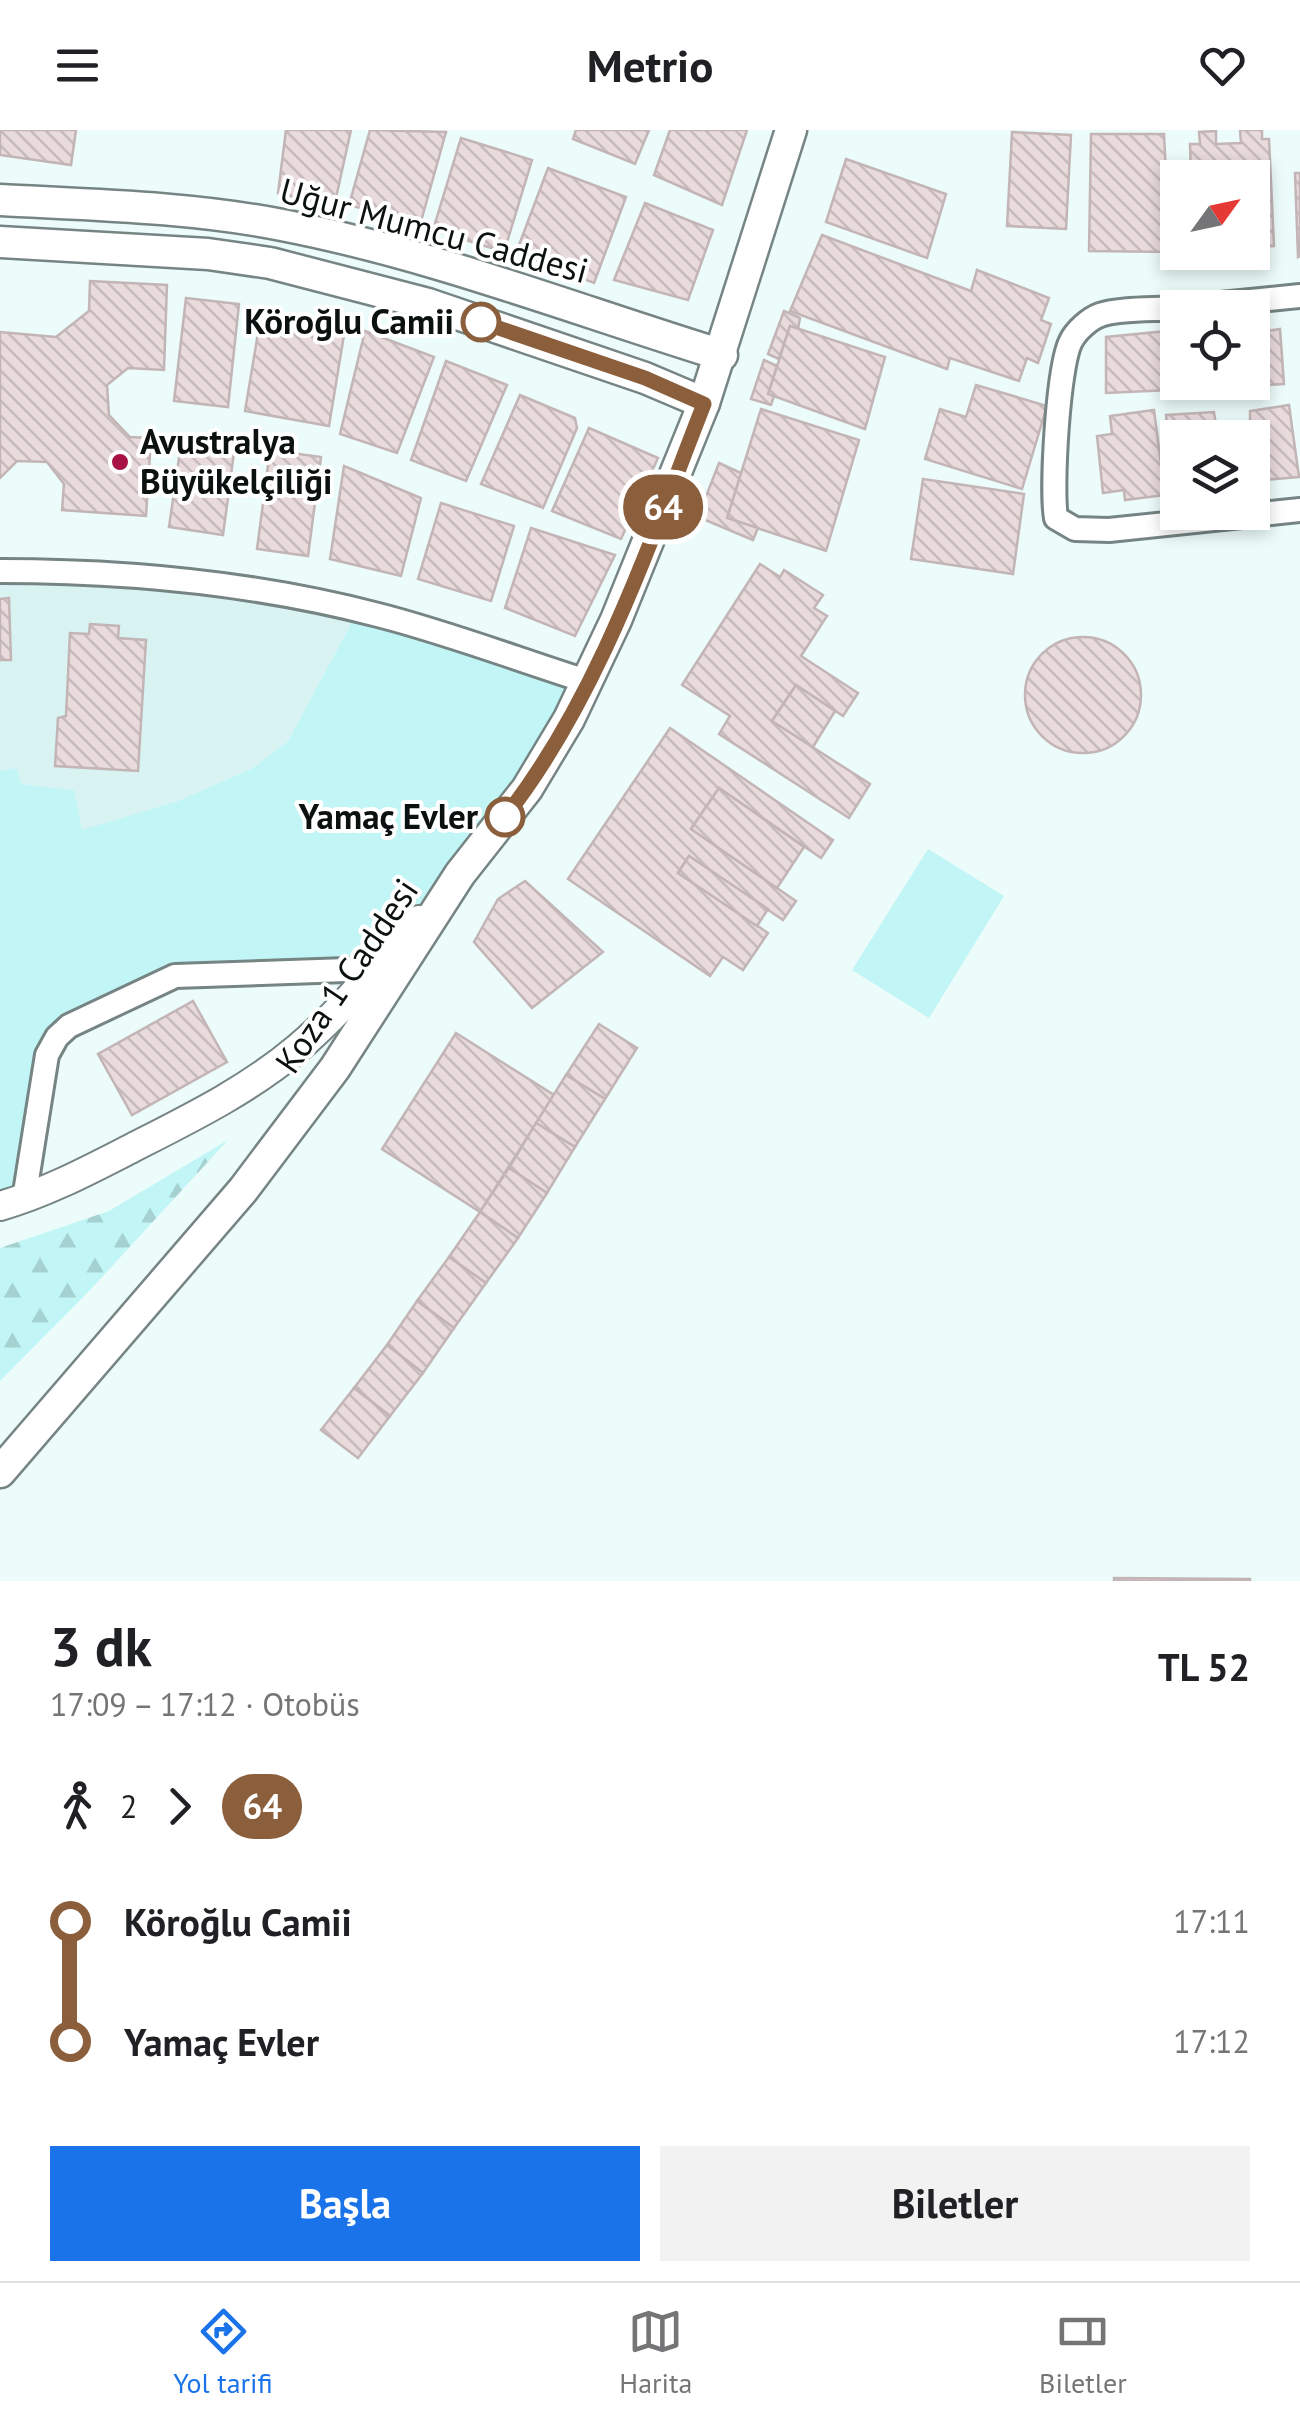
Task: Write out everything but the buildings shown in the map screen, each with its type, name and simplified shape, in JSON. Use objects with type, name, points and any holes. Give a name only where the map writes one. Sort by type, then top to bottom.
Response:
[{"type":"main road","name":"Koza 1 Caddesi","points":[[0,1472],[242,1190],[335,1068],[460,874],[527,789],[588,682],[704,404],[791,130]]},
{"type":"main road","name":"Uğur Mumcu Caddesi","points":[[0,200],[140,208],[280,224],[441,264],[722,355]]},
{"type":"main road","name":"Uğur Mumcu Caddesi","points":[[0,242],[208,254],[307,272],[446,310],[645,378],[704,404]]},
{"type":"street","points":[[1270,299],[1300,296]]},
{"type":"street","points":[[1160,310],[1100,315],[1071,340],[1064,362],[1052,495],[1056,518],[1076,529],[1110,530],[1300,510]]},
{"type":"street","points":[[0,571],[130,573],[271,594],[378,615],[588,682]]},
{"type":"street","points":[[12,1203],[205,1111],[269,1072],[334,1015],[460,874]]},
{"type":"street","points":[[12,1203],[47,1054],[69,1026],[175,976],[376,968]]},
{"type":"shaded area","points":[[0,571],[358,611],[288,741],[253,768],[178,801],[82,831],[73,790],[21,784],[17,769],[0,771]]},
{"type":"green space","points":[[358,611],[589,682],[375,969],[175,976],[57,1037],[24,1199],[0,1206],[0,771],[17,768],[21,784],[74,790],[82,830],[178,801],[253,768],[288,741]]},
{"type":"green space","points":[[928,849],[1004,896],[929,1018],[852,970]]},
{"type":"green space","points":[[228,1140],[0,1381],[0,1248],[109,1211]]},
{"type":"bus line","name":"64","points":[[481,322],[645,378],[704,404],[588,682],[527,789],[505,817]]},
{"type":"place","name":"Köroğlu Camii","points":[[481,322]]},
{"type":"place","name":"Avustralya Büyükelçiliği","points":[[120,462]]},
{"type":"place","name":"Yamaç Evler","points":[[505,817]]}]
